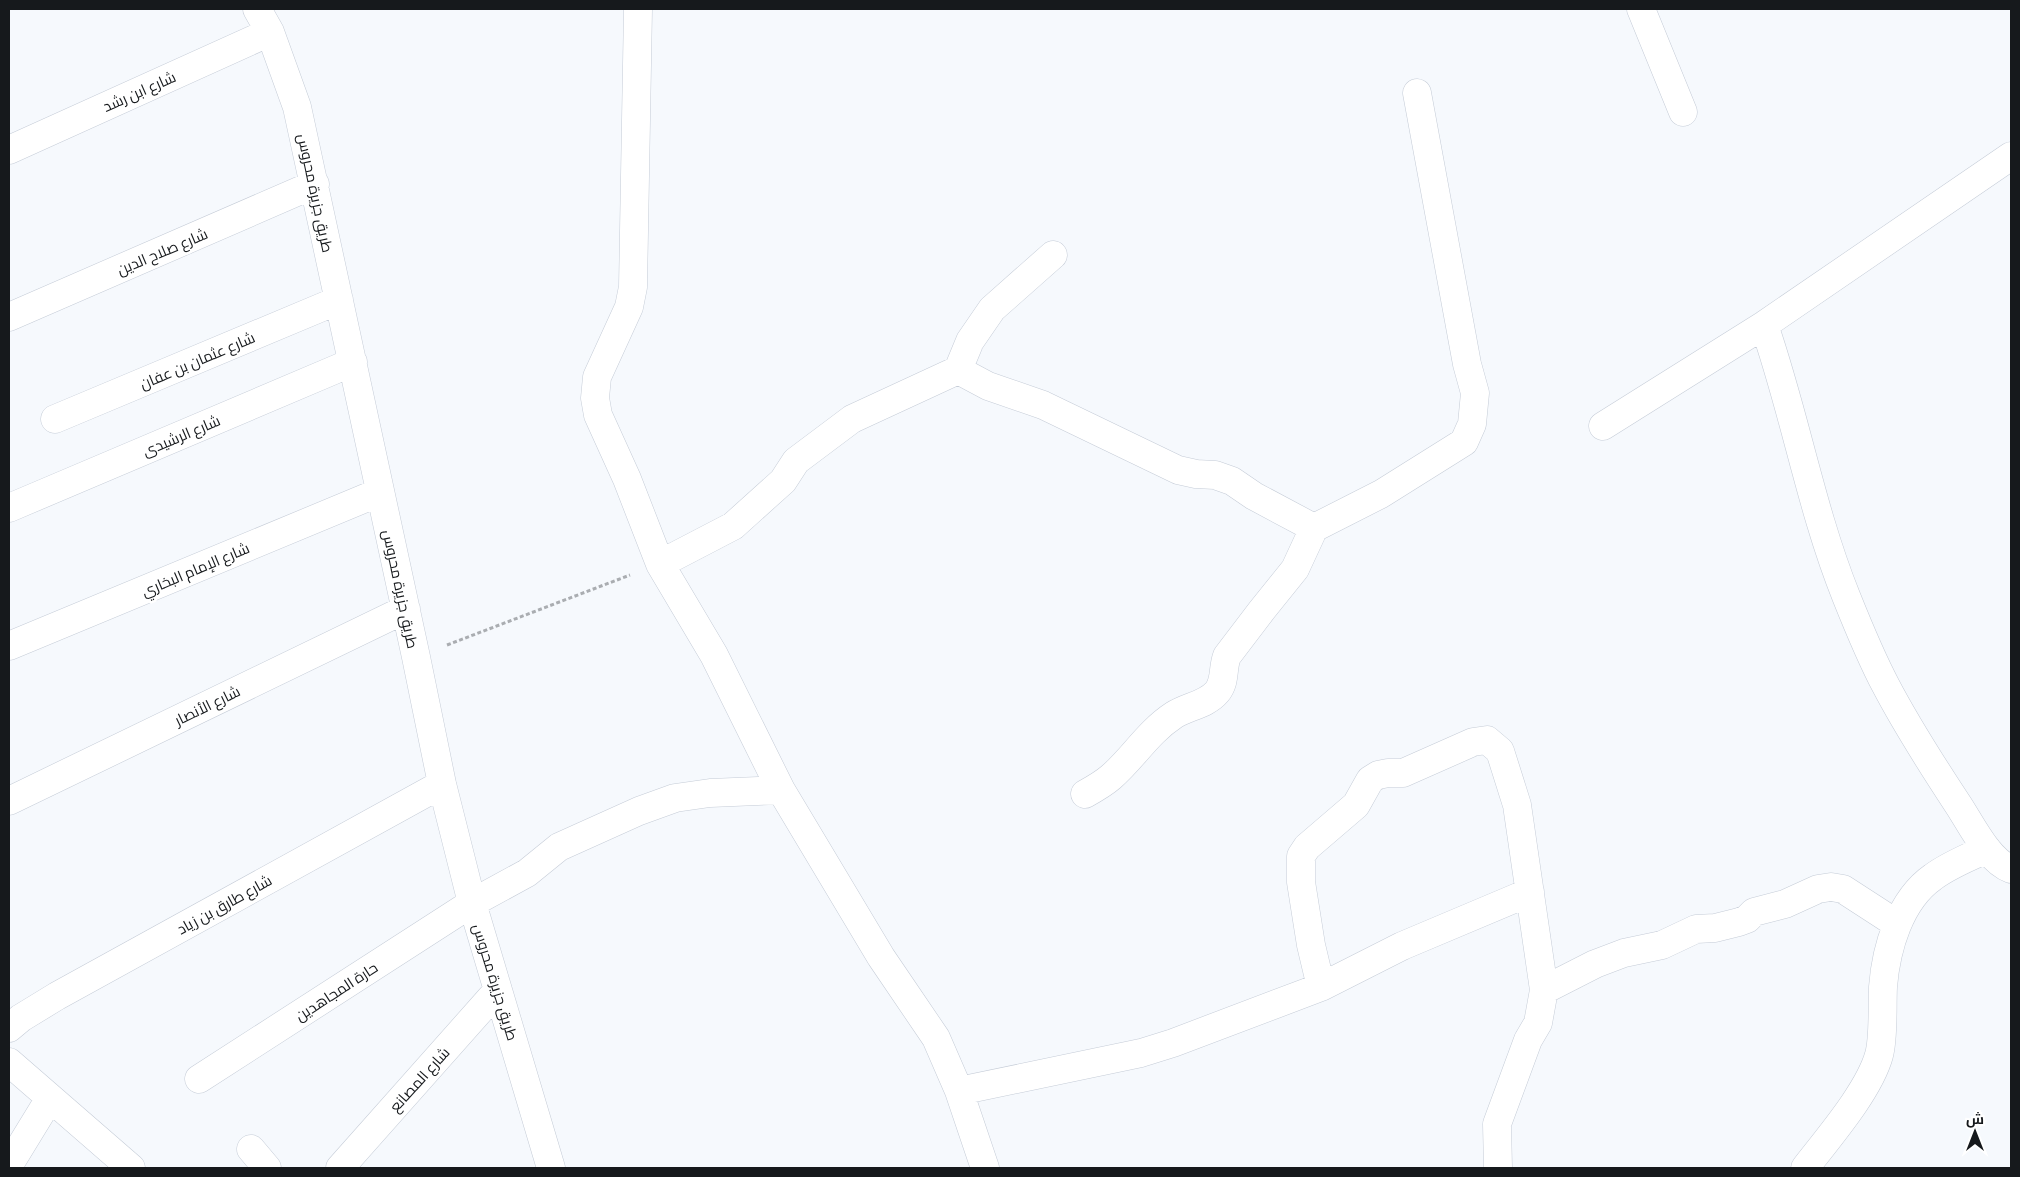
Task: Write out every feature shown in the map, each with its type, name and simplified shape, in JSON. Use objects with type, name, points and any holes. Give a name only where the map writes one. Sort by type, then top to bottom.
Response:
[{"type":"street","name":"طريق جزيرة محروس","points":[[257,9],[270,32],[297,107],[340,300],[442,784],[472,903],[551,1168]]},
{"type":"street","points":[[638,9],[633,288],[629,307],[597,377],[594,398],[598,415],[660,564],[714,655],[781,790],[881,958],[936,1038],[959,1090],[985,1168]]},
{"type":"street","points":[[1641,9],[1683,112]]},
{"type":"street","name":"شارع ابن رشد","points":[[9,150],[270,32]]},
{"type":"street","points":[[1085,794],[1111,777],[1149,735],[1173,716],[1202,704],[1216,693],[1223,683],[1224,663],[1228,656],[1295,569],[1314,528],[1381,494],[1464,442],[1472,424],[1475,392],[1465,354],[1418,92]]},
{"type":"street","points":[[1603,426],[1764,325],[2011,156]]},
{"type":"street","name":"شارع صلاح الدين","points":[[9,317],[315,184]]},
{"type":"street","points":[[660,564],[733,526],[784,481],[796,461],[852,419],[958,370],[970,341],[992,309],[1053,255]]},
{"type":"street","name":"شارع عثمان بن عفان","points":[[55,419],[340,300]]},
{"type":"street","points":[[1764,325],[1779,369],[1823,528],[1846,596],[1885,686],[1928,758],[1987,849],[2006,867],[2011,869]]},
{"type":"street","name":"شارع الرشيدى","points":[[9,508],[353,362]]},
{"type":"street","points":[[958,370],[988,386],[1043,405],[1178,470],[1196,474],[1215,475],[1232,481],[1254,496],[1314,528]]},
{"type":"street","name":"شارع الإمام البخاري","points":[[9,646],[380,492]]},
{"type":"street","name":"شارع الأنصار","points":[[9,800],[406,609]]},
{"type":"street","points":[[1321,987],[1302,882],[1301,856],[1307,847],[1356,805],[1370,780],[1378,775],[1403,773],[1473,742],[1487,740],[1500,751],[1517,804],[1544,990],[1538,1023],[1528,1040],[1497,1124],[1498,1168]]},
{"type":"street","name":"شارع طارق بن زياد","points":[[9,1028],[21,1018],[57,996],[442,784]]},
{"type":"street","name":"حارة المجاهدين","points":[[199,1079],[472,903],[527,873],[559,847],[639,811],[675,798],[781,790]]},
{"type":"street","points":[[1805,1168],[1840,1124],[1875,1066],[1880,1053],[1884,984],[1897,924],[1916,893],[1932,877],[1987,849]]},
{"type":"street","points":[[1544,990],[1595,964],[1624,953],[1662,945],[1696,929],[1714,928],[1739,922],[1754,912],[1785,904],[1818,889],[1831,887],[1843,889],[1897,924]]},
{"type":"street","points":[[959,1090],[1141,1053],[1173,1043],[1321,987],[1402,946],[1530,892]]},
{"type":"street","name":"شارع المصانع","points":[[340,1168],[498,990]]},
{"type":"street","points":[[9,1062],[131,1168]]},
{"type":"street","points":[[9,1165],[50,1098]]},
{"type":"path","points":[[416,657],[660,564]]}]
